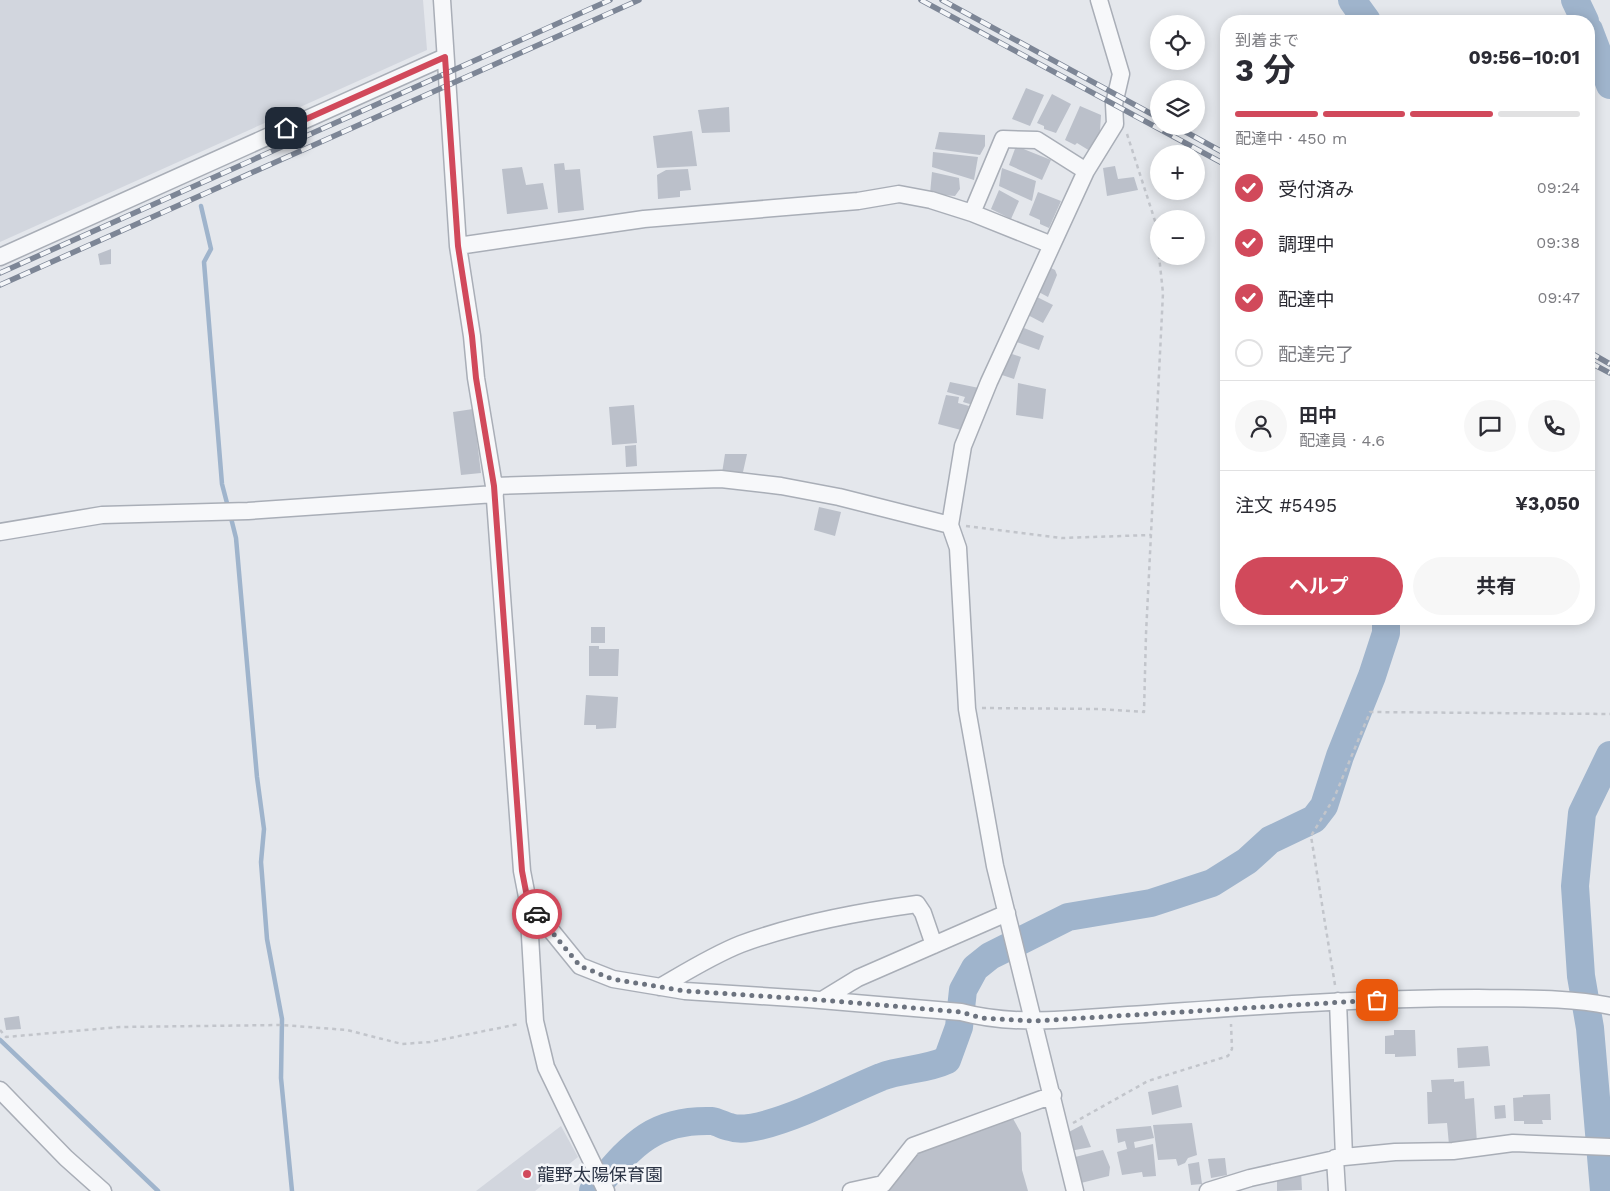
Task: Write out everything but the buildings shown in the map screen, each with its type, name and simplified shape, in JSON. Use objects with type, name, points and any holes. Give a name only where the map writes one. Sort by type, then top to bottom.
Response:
[{"type":"street","points":[[442,0],[458,246],[472,336],[476,378],[495,490],[522,871],[528,902],[535,1021],[546,1067],[606,1191]]},
{"type":"street","points":[[1075,1191],[1053,1095],[994,866],[967,708],[958,548],[950,525],[963,446],[989,382],[1086,171],[1115,124],[1114,104],[1121,74],[1109,26],[1099,0]]},
{"type":"street","points":[[0,257],[445,57]]},
{"type":"street","points":[[972,213],[1003,139],[1037,140],[1086,171]]},
{"type":"street","points":[[458,246],[644,219],[858,201],[899,194],[931,200],[972,213],[1052,245]]},
{"type":"street","points":[[0,532],[102,515],[248,510],[495,490],[721,479],[782,486],[839,497],[950,525]]},
{"type":"street","points":[[528,902],[580,966],[612,979],[685,991],[822,1000],[961,1012],[981,1018],[1034,1021],[1338,1001],[1436,998],[1579,999],[1610,1006]]},
{"type":"street","points":[[660,987],[740,945],[794,927],[860,912],[917,904],[923,913],[934,945]]},
{"type":"street","points":[[822,1000],[858,978],[1007,913]]},
{"type":"street","points":[[1337,1191],[1339,1158],[1338,1001]]},
{"type":"street","points":[[0,1090],[66,1158],[103,1191]]},
{"type":"street","points":[[851,1191],[884,1188],[913,1146],[1053,1095]]},
{"type":"street","points":[[1208,1191],[1250,1178],[1339,1158],[1395,1152],[1453,1151],[1513,1143],[1610,1147]]},
{"type":"path","points":[[1115,124],[1126,131],[1151,210]]},
{"type":"path","points":[[967,708],[1098,709],[1144,712],[1163,293],[1160,265]]},
{"type":"path","points":[[950,525],[1062,538],[1151,535]]},
{"type":"path","points":[[1338,1001],[1311,836],[1334,798],[1370,712],[1610,714]]},
{"type":"path","points":[[1061,1130],[1148,1081],[1228,1056],[1232,1049],[1231,1008]]},
{"type":"path","points":[[0,1030],[6,1037],[120,1027],[282,1025],[347,1030],[402,1044],[430,1042],[535,1021]]},
{"type":"shaded area","points":[[0,0],[423,0],[427,50],[0,242]]},
{"type":"shaded area","name":"龍野太陽保育園","points":[[561,1126],[578,1157],[535,1191],[476,1191]]},
{"type":"waterway","points":[[1352,0],[1363,15]]},
{"type":"waterway","points":[[1575,0],[1582,15]]},
{"type":"waterway","points":[[1595,46],[1610,85]]},
{"type":"waterway","points":[[201,206],[211,249],[204,262],[222,484],[228,507]]},
{"type":"waterway","points":[[230,514],[236,538],[257,777],[264,829],[261,862],[267,939],[282,1019],[281,1078],[292,1191]]},
{"type":"waterway","points":[[593,1191],[631,1149],[643,1139],[672,1125],[712,1121],[737,1128],[760,1126],[806,1110],[881,1077],[931,1066],[947,1060],[959,1027],[963,990],[975,968],[990,956],[1068,917],[1151,903],[1212,883],[1247,861],[1270,840],[1314,819],[1324,806],[1340,756],[1372,676],[1386,633],[1386,625]]},
{"type":"waterway","points":[[1604,1191],[1590,1028],[1581,976],[1575,886],[1582,813],[1610,755]]},
{"type":"waterway","points":[[0,1040],[158,1191]]},
{"type":"railway","points":[[0,273],[610,0]]},
{"type":"railway","points":[[0,285],[639,0]]},
{"type":"railway","points":[[921,0],[1220,162]]},
{"type":"railway","points":[[942,0],[1150,113]]},
{"type":"railway","points":[[1191,135],[1220,151]]},
{"type":"railway","points":[[1595,355],[1610,364]]},
{"type":"railway","points":[[1595,365],[1610,373]]},
{"type":"way so far","points":[[537,914],[580,966],[612,979],[685,991],[822,1000],[961,1012],[981,1018],[1034,1021],[1377,1000]]},
{"type":"place","name":"龍野太陽保育園","points":[[527,1174]]},
{"type":"route","points":[[286,128],[445,57],[458,246],[472,336],[476,378],[494,486],[522,871],[528,902],[537,914]]}]
